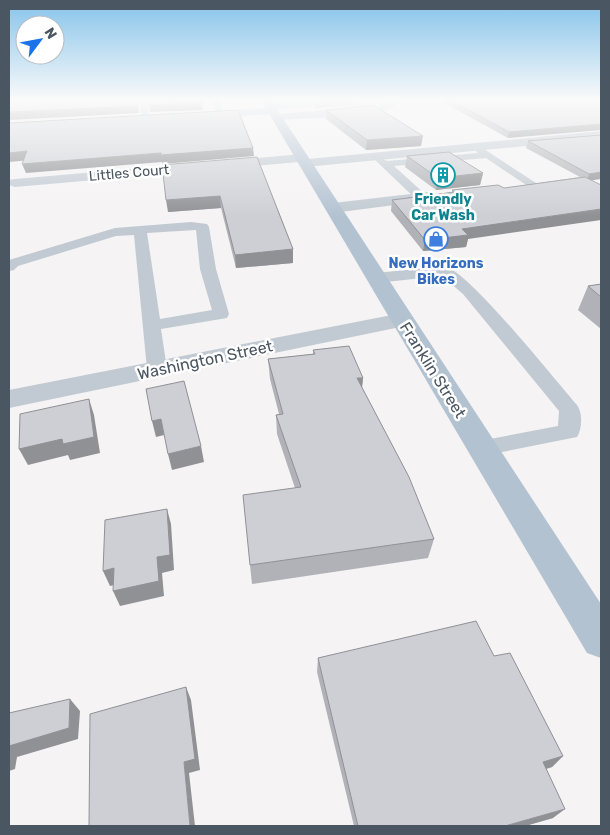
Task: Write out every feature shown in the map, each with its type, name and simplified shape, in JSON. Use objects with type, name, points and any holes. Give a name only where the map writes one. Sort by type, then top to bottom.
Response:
[{"type":"main road","name":"Franklin Street","points":[[290,139],[601,640]]},
{"type":"street","name":"Littles Court","points":[[15,183],[304,160],[381,161],[483,152],[573,139]]},
{"type":"street","points":[[506,188],[533,185]]},
{"type":"street","points":[[333,208],[441,196]]},
{"type":"street","name":"Washington Street","points":[[9,399],[402,320]]},
{"type":"lane","points":[[483,152],[533,185]]},
{"type":"lane","points":[[381,161],[422,198]]},
{"type":"lane","points":[[9,267],[35,256],[115,232],[191,226],[202,228],[208,269],[221,314],[152,325]]},
{"type":"lane","points":[[140,230],[157,370]]},
{"type":"lane","points":[[376,278],[445,271],[469,291],[570,410],[569,432],[482,448]]},
{"type":"building","points":[[9,139],[249,139],[253,148],[22,164],[27,151],[9,153]]},
{"type":"building","points":[[601,139],[601,172],[589,174],[528,141]]},
{"type":"building","points":[[449,152],[483,173],[438,178],[407,156]]},
{"type":"building","points":[[257,157],[293,249],[235,255],[220,196],[166,200],[162,165]]},
{"type":"building","points":[[585,177],[601,185],[601,209],[462,229],[468,235],[425,240],[392,200],[455,192],[452,190],[498,185],[504,188]]},
{"type":"building","points":[[601,284],[601,297],[588,286]]},
{"type":"building","points":[[349,346],[363,378],[357,378],[409,477],[434,539],[250,565],[243,495],[301,487],[276,415],[283,414],[268,359],[315,354],[313,350]]},
{"type":"building","points":[[184,381],[201,446],[168,454],[161,419],[152,421],[146,389]]},
{"type":"building","points":[[89,399],[94,437],[63,444],[62,439],[19,449],[20,414]]},
{"type":"building","points":[[167,509],[170,555],[157,557],[159,581],[113,591],[114,568],[103,571],[105,520]]},
{"type":"building","points":[[476,621],[494,656],[510,653],[563,756],[543,762],[565,809],[505,826],[358,826],[318,658]]},
{"type":"building","points":[[186,687],[195,759],[184,762],[190,826],[89,826],[90,714]]},
{"type":"building","points":[[70,699],[69,728],[9,746],[9,713]]},
{"type":"place","name":"Friendly Car Wash","points":[[443,175]]},
{"type":"place","name":"New Horizons Bikes","points":[[436,239]]}]
